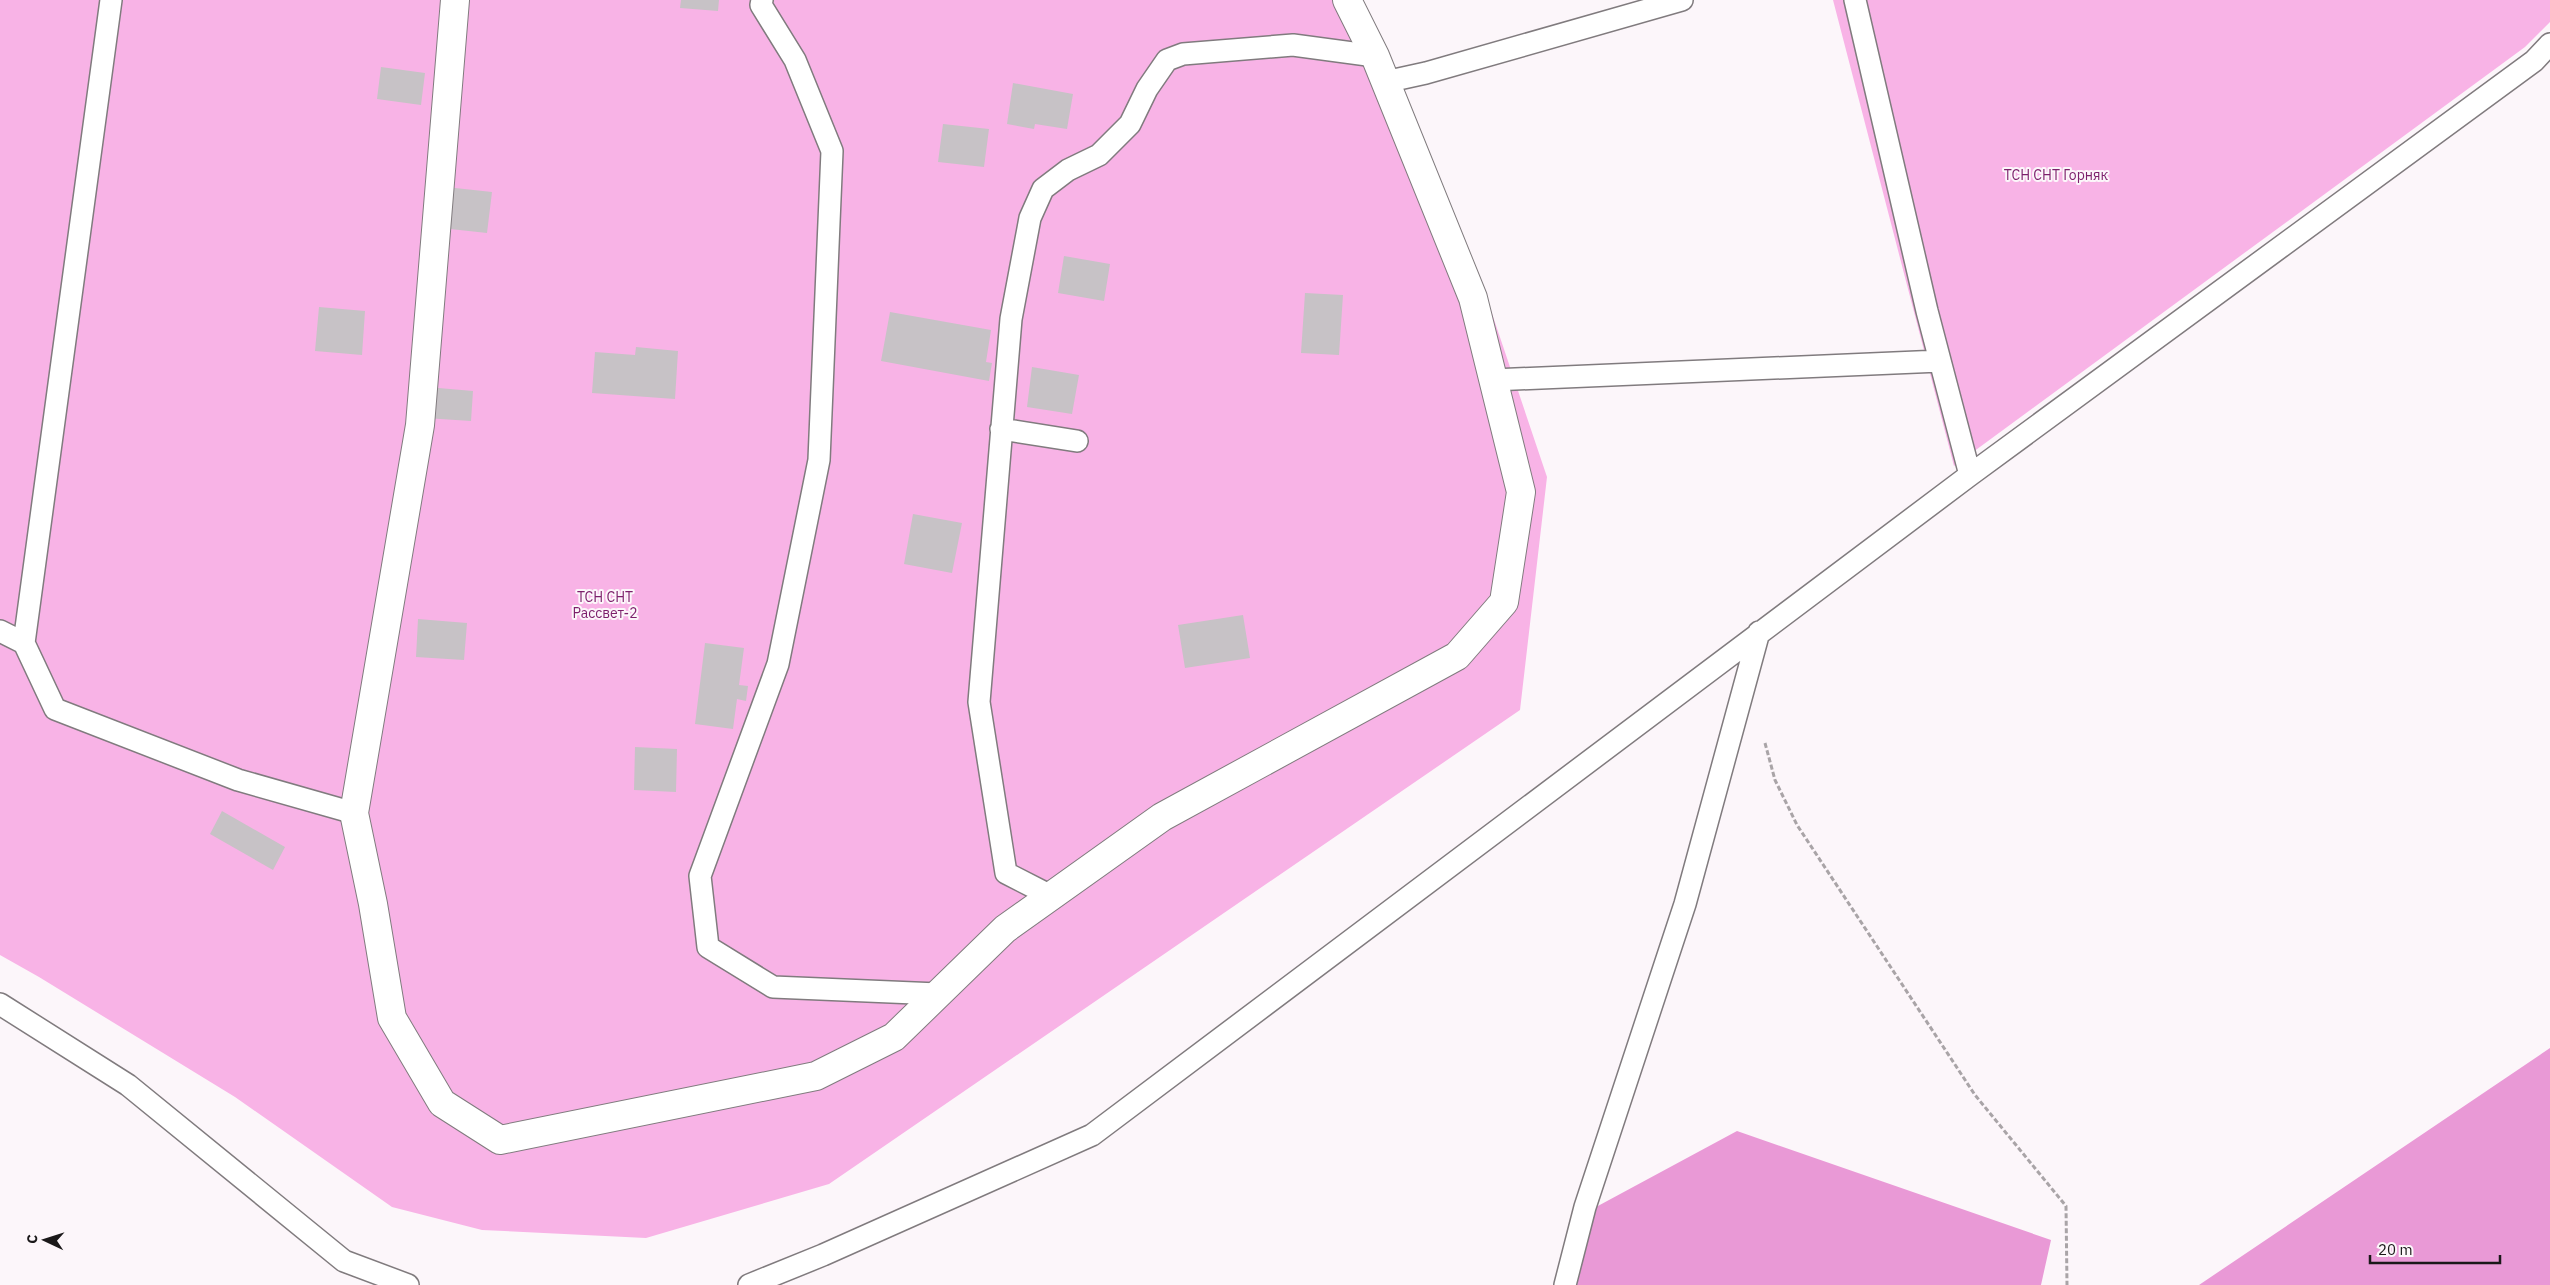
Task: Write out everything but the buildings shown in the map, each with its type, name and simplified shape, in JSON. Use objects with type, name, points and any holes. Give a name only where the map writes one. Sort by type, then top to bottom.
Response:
[{"type":"street","points":[[455,0],[420,425],[354,813],[373,904],[392,1018],[442,1103],[500,1140],[816,1076],[894,1037],[1005,929],[1162,816],[1457,656],[1504,602],[1521,492],[1473,298],[1375,56],[1346,0]]},
{"type":"lane","points":[[111,0],[24,643],[55,709],[238,780],[354,813]]},
{"type":"lane","points":[[762,0],[761,5],[795,60],[832,150],[819,460],[778,664],[700,876],[708,947],[773,987],[938,994]]},
{"type":"lane","points":[[1385,82],[1426,73],[1682,0]]},
{"type":"lane","points":[[1855,0],[1940,361],[1970,475]]},
{"type":"lane","points":[[749,1285],[823,1255],[1092,1135],[1759,632],[2534,61],[2550,44]]},
{"type":"lane","points":[[1051,896],[1006,873],[979,702],[1011,319],[1030,218],[1044,189],[1068,170],[1098,155],[1130,124],[1147,89],[1166,60],[1183,54],[1293,45],[1375,56]]},
{"type":"lane","points":[[1493,380],[1940,361]]},
{"type":"lane","points":[[1001,429],[1077,441]]},
{"type":"lane","points":[[0,631],[24,643]]},
{"type":"lane","points":[[1565,1285],[1585,1207],[1685,904],[1759,632]]},
{"type":"lane","points":[[0,1004],[128,1085],[344,1261],[408,1285]]},
{"type":"path","points":[[1763,734],[1775,780],[1797,825],[1975,1095],[2066,1206],[2067,1285]]},
{"type":"green space","name":"ТСН СНТ Рассвет-2","points":[[0,0],[1355,0],[1479,275],[1547,477],[1520,710],[829,1184],[646,1238],[482,1230],[392,1207],[235,1097],[0,955]]},
{"type":"green space","name":"ТСН СНТ Горняк","points":[[1833,0],[2550,0],[2550,22],[2525,47],[1954,466]]},
{"type":"shaded area","points":[[2550,1048],[2550,1285],[2199,1285]]},
{"type":"shaded area","points":[[1737,1131],[2051,1240],[2041,1285],[1577,1285],[1596,1207]]}]
